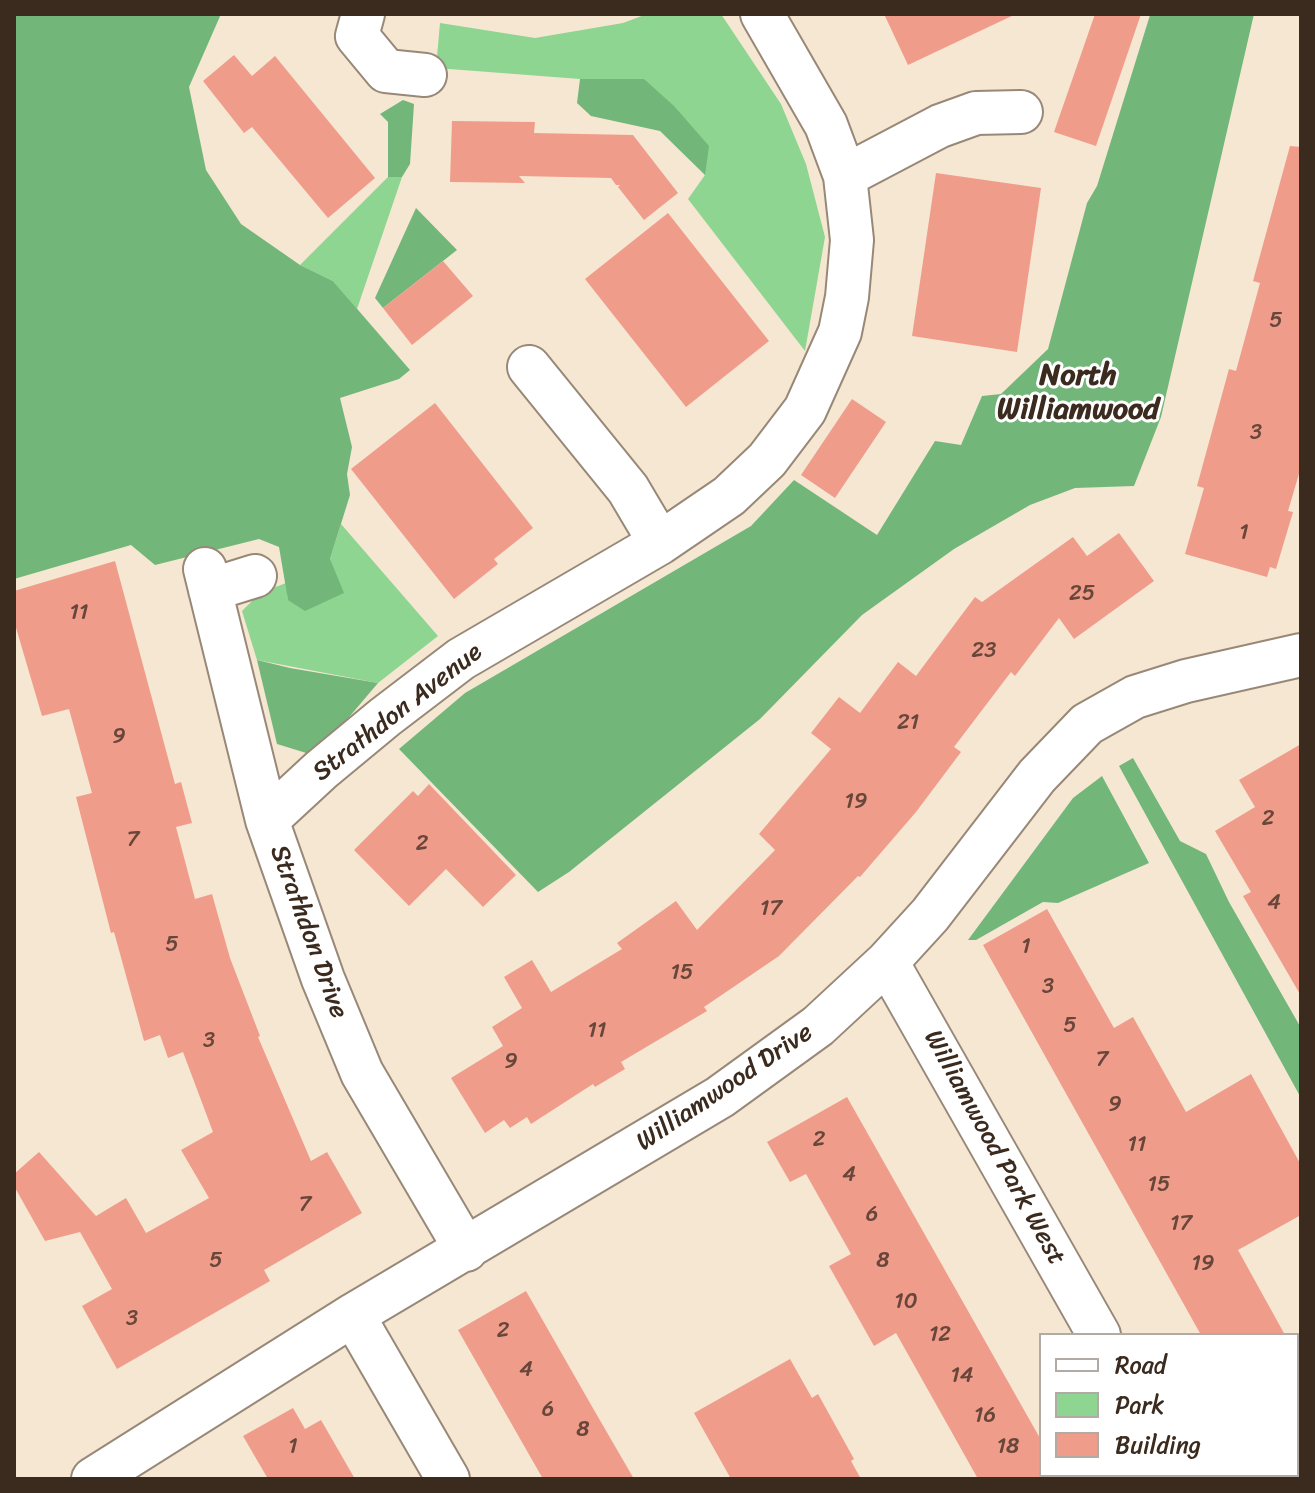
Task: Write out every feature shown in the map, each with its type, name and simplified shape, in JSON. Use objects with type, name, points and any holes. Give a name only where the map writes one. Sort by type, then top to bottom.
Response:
[{"type":"street","points":[[363,14],[357,36],[386,71],[425,75]]},
{"type":"street","name":"Strathdon Avenue","points":[[267,820],[374,725],[461,659],[660,543],[729,496],[767,460],[805,410],[840,332],[847,297],[852,240],[845,176],[826,125],[762,14]]},
{"type":"street","points":[[845,176],[940,126],[976,113],[1021,112]]},
{"type":"street","points":[[529,367],[628,489],[660,543]]},
{"type":"street","name":"Strathdon Drive","points":[[255,576],[207,580],[267,820],[323,979],[362,1073],[466,1250]]},
{"type":"street","name":"Williamwood Drive","points":[[93,1479],[353,1315],[720,1097],[818,1026],[887,962],[930,915],[1037,776],[1087,724],[1135,697],[1186,681],[1301,655]]},
{"type":"street","name":"Williamwood Park West","points":[[887,962],[1098,1333]]},
{"type":"street","points":[[353,1315],[448,1479]]},
{"type":"green space","points":[[14,14],[221,14],[189,87],[206,170],[241,224],[300,265],[333,281],[410,370],[399,379],[340,398],[352,447],[347,474],[350,495],[330,559],[344,593],[305,611],[288,600],[279,547],[259,539],[155,565],[131,545],[14,579]]},
{"type":"green space","points":[[647,14],[721,14],[781,104],[806,164],[825,237],[805,351],[688,199],[705,175],[644,79],[580,79],[436,68],[440,23],[535,38],[623,23]]},
{"type":"green space","points":[[1254,14],[1161,417],[1134,486],[1075,488],[1030,505],[954,549],[862,615],[760,719],[569,872],[538,892],[399,749],[465,693],[751,526],[794,480],[877,535],[935,441],[961,445],[982,396],[1001,394],[1048,349],[1087,203],[1097,186],[1150,15]]},
{"type":"green space","points":[[580,79],[644,79],[674,106],[709,146],[705,175],[660,131],[591,116],[577,103]]},
{"type":"green space","points":[[403,100],[414,104],[410,164],[402,177],[388,177],[388,122],[380,114]]},
{"type":"green space","points":[[388,177],[402,177],[357,309],[333,281],[300,265]]},
{"type":"green space","points":[[416,208],[457,250],[383,308],[375,298]]},
{"type":"green space","points":[[341,524],[438,636],[378,683],[257,660],[242,611],[260,593],[286,583],[288,600],[330,559]]},
{"type":"green space","points":[[257,660],[378,683],[316,756],[277,744]]},
{"type":"green space","points":[[1133,758],[1180,841],[1206,854],[1229,902],[1301,1028],[1301,1098],[1119,766]]},
{"type":"green space","points":[[1102,776],[1149,863],[1058,903],[1043,902],[976,940],[968,940],[1073,798]]},
{"type":"building","points":[[884,14],[1016,14],[908,65]]},
{"type":"building","points":[[1095,14],[1141,14],[1096,146],[1054,132]]},
{"type":"building","points":[[234,55],[252,76],[275,56],[375,178],[328,218],[252,127],[244,133],[203,81]]},
{"type":"building","points":[[452,121],[535,122],[534,133],[633,135],[678,193],[644,220],[618,187],[620,185],[616,185],[611,178],[519,176],[525,183],[450,182]]},
{"type":"building","points":[[1290,146],[1301,147],[1301,467],[1288,511],[1293,512],[1276,569],[1270,567],[1267,577],[1185,554],[1204,488],[1197,486],[1229,369],[1236,371],[1260,283],[1253,281]]},
{"type":"building","points":[[936,173],[1041,188],[1017,352],[912,336]]},
{"type":"building","points":[[668,213],[769,341],[686,407],[585,279]]},
{"type":"building","points":[[443,261],[473,296],[412,345],[383,308]]},
{"type":"building","points":[[852,399],[886,422],[835,498],[801,475]]},
{"type":"building","points":[[435,403],[533,528],[494,559],[498,564],[454,599],[351,469]]},
{"type":"building","points":[[1119,533],[1154,581],[1074,639],[1059,618],[1015,676],[1011,672],[954,747],[961,752],[916,812],[860,877],[779,956],[704,1007],[707,1011],[621,1062],[625,1069],[595,1087],[593,1084],[531,1124],[527,1117],[510,1128],[504,1120],[485,1133],[451,1078],[503,1046],[492,1027],[522,1008],[504,977],[532,960],[551,992],[622,949],[617,943],[676,901],[697,930],[775,850],[759,834],[831,749],[811,733],[839,697],[860,713],[898,662],[916,676],[975,597],[982,602],[1073,537],[1087,556]]},
{"type":"building","points":[[115,561],[175,784],[181,782],[192,823],[176,827],[195,899],[212,894],[230,958],[258,1037],[311,1161],[327,1152],[362,1213],[264,1270],[270,1281],[117,1369],[82,1306],[112,1289],[80,1232],[45,1241],[14,1186],[14,1174],[39,1152],[96,1216],[126,1198],[146,1233],[209,1198],[181,1150],[213,1132],[183,1052],[168,1058],[160,1035],[144,1041],[114,932],[111,933],[76,797],[92,793],[69,709],[42,716],[14,621],[14,591]]},
{"type":"building","points":[[1301,744],[1301,996],[1243,896],[1251,892],[1215,831],[1255,807],[1239,780]]},
{"type":"building","points":[[429,784],[516,875],[483,907],[446,869],[409,906],[354,850],[413,791],[418,796]]},
{"type":"building","points":[[1047,909],[1114,1028],[1133,1017],[1186,1112],[1251,1074],[1301,1165],[1301,1215],[1238,1250],[1284,1333],[1200,1333],[983,945]]},
{"type":"building","points":[[847,1097],[1039,1436],[1041,1479],[978,1479],[896,1333],[874,1346],[829,1266],[851,1254],[806,1174],[790,1182],[767,1142]]},
{"type":"building","points":[[526,1291],[634,1479],[543,1479],[458,1330]]},
{"type":"building","points":[[790,1359],[812,1398],[818,1394],[854,1459],[851,1461],[861,1479],[731,1479],[694,1413]]},
{"type":"building","points":[[293,1408],[305,1429],[321,1420],[355,1479],[268,1479],[243,1436]]},
{"type":"district","name":"North Williamwood","points":[[1078,393]]}]
